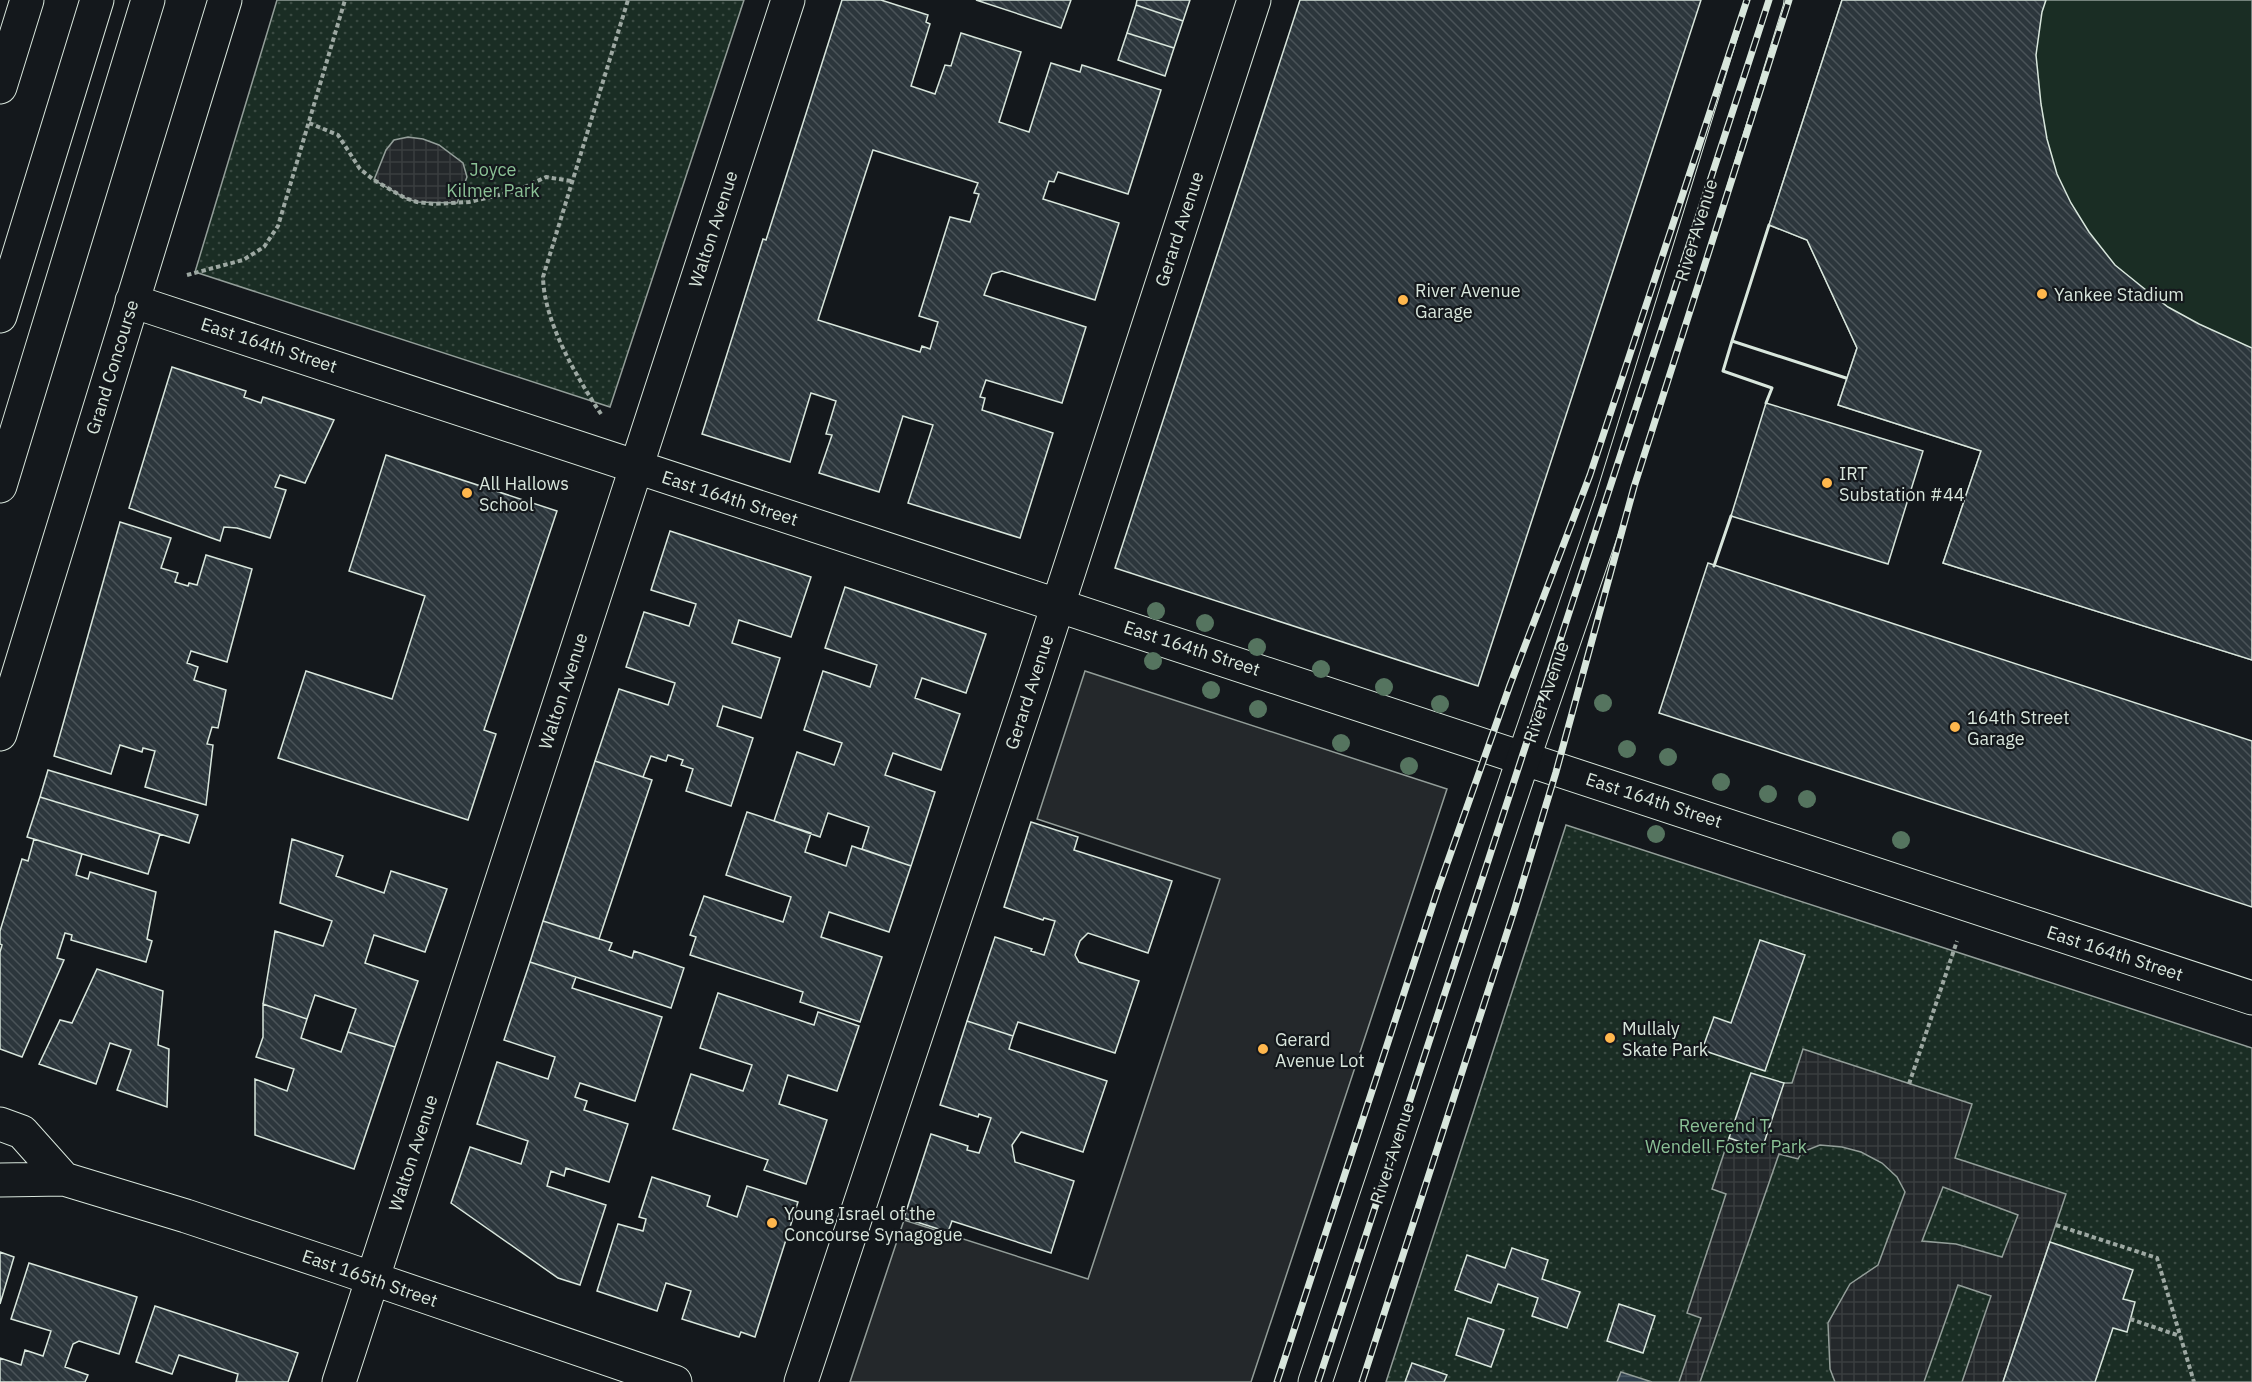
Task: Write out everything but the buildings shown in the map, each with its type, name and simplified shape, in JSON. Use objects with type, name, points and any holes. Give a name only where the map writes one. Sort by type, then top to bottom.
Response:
[{"type":"street","points":[[0,87],[27,0]]},
{"type":"street","points":[[0,316],[97,0]]},
{"type":"street","points":[[0,486],[148,0]]},
{"type":"street","name":"Grand Concourse","points":[[0,734],[225,0]]},
{"type":"street","name":"Walton Avenue","points":[[339,1382],[788,0]]},
{"type":"street","name":"Gerard Avenue","points":[[801,1382],[1033,682],[1254,0]]},
{"type":"street","name":"River Avenue","points":[[1315,1382],[1612,500],[1767,0]]},
{"type":"street","name":"East 164th Street","points":[[132,301],[2252,998]]},
{"type":"street","points":[[0,1124],[22,1132],[64,1179]]},
{"type":"street","name":"East 165th Street","points":[[0,1180],[64,1179],[186,1216],[675,1382]]},
{"type":"path","points":[[187,275],[243,260],[264,247],[278,226],[345,0]]},
{"type":"path","points":[[601,414],[587,393],[549,316],[543,291],[543,277],[628,0]]},
{"type":"path","points":[[309,123],[338,135],[360,169],[374,180],[405,198],[417,202],[434,204],[469,202],[516,191],[546,177],[571,181]]},
{"type":"path","points":[[1909,1084],[1957,941]]},
{"type":"path","points":[[2056,1225],[2157,1258],[2194,1382]]},
{"type":"path","points":[[2130,1319],[2180,1336]]},
{"type":"green space","name":"Joyce Kilmer Park","points":[[277,0],[744,0],[610,407],[195,272]]},
{"type":"green space","name":"Yankee Stadium","points":[[1842,0],[2252,0],[2252,660],[1943,563],[1981,451],[1838,405],[1857,348],[1807,240],[1769,225]]},
{"type":"green space","name":"Reverend T. Wendell Foster Park","points":[[1566,825],[2252,1048],[2252,1382],[1386,1382]]},
{"type":"shaded area","points":[[408,137],[423,139],[439,145],[463,163],[467,177],[457,203],[417,202],[405,198],[374,180],[386,150],[394,140]]},
{"type":"shaded area","name":"Gerard Avenue Lot","points":[[1085,671],[1447,789],[1251,1382],[850,1382],[904,1220],[1088,1279],[1220,879],[1037,819]]},
{"type":"shaded area","points":[[1803,1049],[1972,1104],[1955,1158],[2066,1194],[2003,1382],[1962,1382],[1991,1296],[1958,1285],[1924,1382],[1835,1382],[1830,1369],[1828,1323],[1850,1284],[1878,1265],[1905,1192],[1897,1177],[1882,1163],[1861,1152],[1820,1145],[1802,1152],[1798,1159],[1779,1154],[1700,1382],[1679,1382],[1701,1318],[1687,1313],[1726,1194],[1712,1189],[1729,1138],[1784,1083],[1792,1083]],"holes":[[[1943,1187],[2018,1215],[2002,1257],[1956,1244],[1922,1241]]]},
{"type":"water","points":[[1621,1372],[1652,1382],[1617,1382]]},
{"type":"railway","points":[[1277,1382],[1437,892],[1510,685],[1590,475],[1747,0]]},
{"type":"railway","points":[[1318,1382],[1769,0]]},
{"type":"railway","points":[[1362,1382],[1514,911],[1556,772],[1634,487],[1789,0]]},
{"type":"wall","points":[[1769,225],[1732,341],[1846,378]]},
{"type":"wall","points":[[1732,341],[1723,371],[1772,388],[1766,403]]},
{"type":"wall","points":[[1714,566],[1731,516]]},
{"type":"place","name":"Yankee Stadium","points":[[2042,294]]},
{"type":"place","name":"River Avenue Garage","points":[[1403,300]]},
{"type":"place","name":"IRT Substation #44","points":[[1827,483]]},
{"type":"place","name":"All Hallows School","points":[[467,493]]},
{"type":"place","name":"164th Street Garage","points":[[1955,727]]},
{"type":"place","name":"Mullaly Skate Park","points":[[1610,1038]]},
{"type":"place","name":"Gerard Avenue Lot","points":[[1263,1049]]},
{"type":"place","name":"Young Israel of the Concourse Synagogue","points":[[772,1223]]}]
